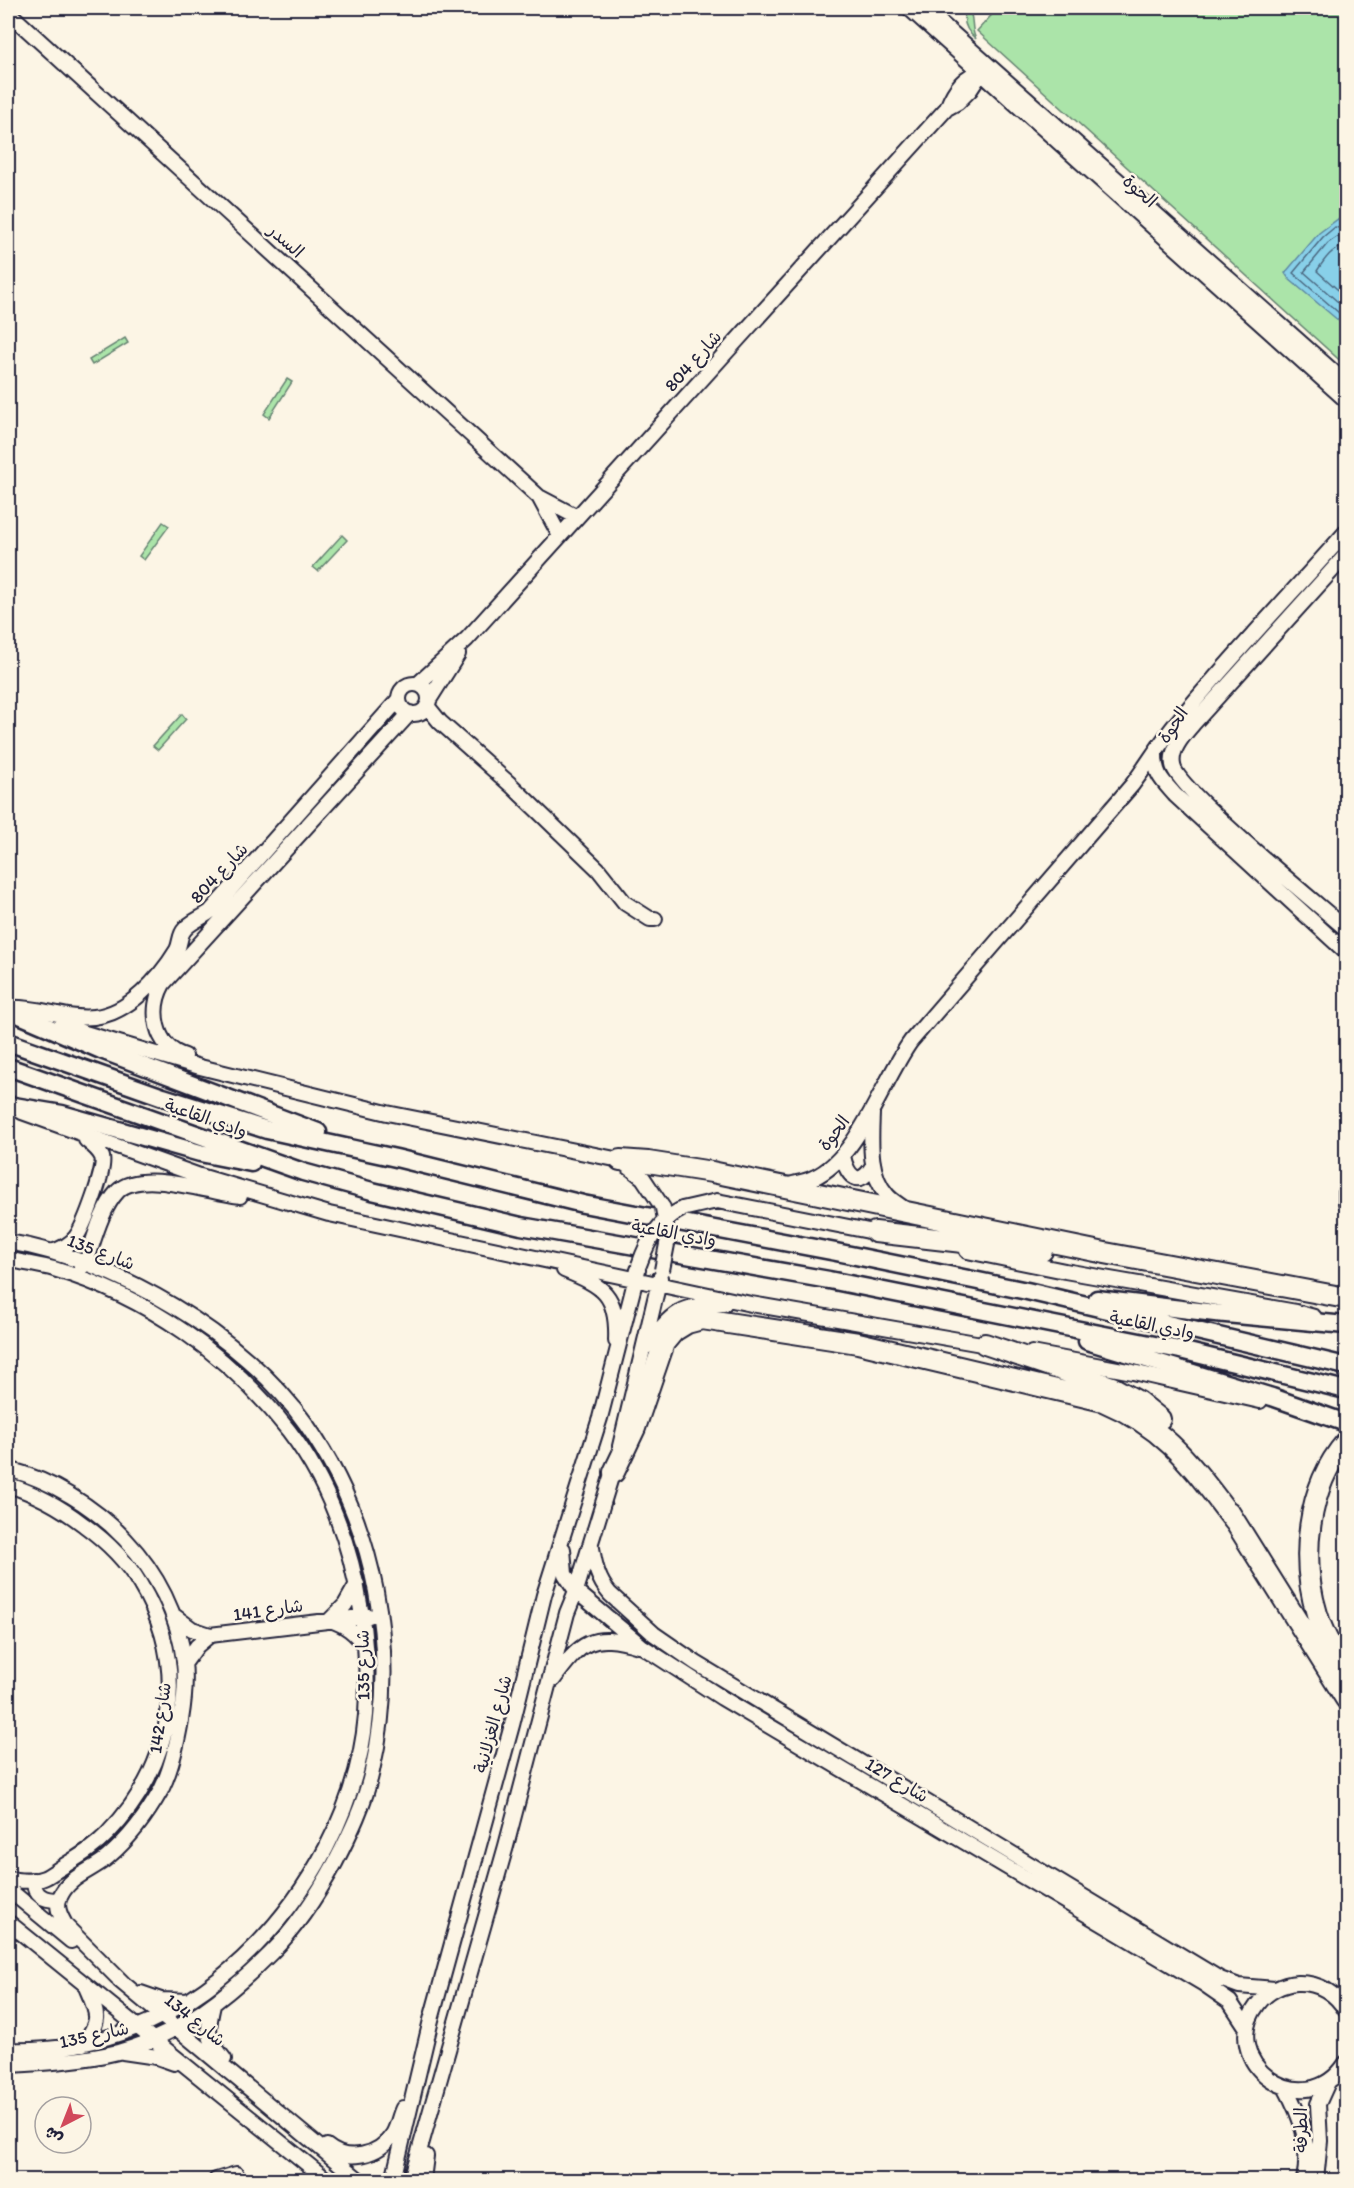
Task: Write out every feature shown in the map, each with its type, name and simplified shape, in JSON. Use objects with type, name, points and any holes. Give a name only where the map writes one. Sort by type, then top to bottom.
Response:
[{"type":"highway","points":[[620,1160],[712,1172],[1105,1253],[1347,1298]]},
{"type":"highway","points":[[875,1232],[1076,1255],[1105,1253]]},
{"type":"highway","points":[[614,1472],[635,1428],[664,1343],[674,1331],[687,1323],[702,1319],[858,1342],[1104,1401],[1140,1419],[1182,1454],[1234,1522]]},
{"type":"highway","points":[[985,1344],[1112,1387],[1139,1402],[1163,1421],[1185,1444],[1203,1469],[1234,1522],[1347,1699]]},
{"type":"highway","points":[[1342,1447],[1323,1482],[1313,1514],[1308,1548],[1310,1582],[1317,1615],[1330,1646],[1347,1672]]},
{"type":"main road","points":[[8,1009],[101,1050],[282,1120],[396,1158]]},
{"type":"main road","name":"وادي القاعية","points":[[8,1042],[163,1097],[267,1130],[396,1158],[583,1204],[1027,1291],[1347,1366]]},
{"type":"main road","name":"وادي القاعية","points":[[8,1067],[303,1172],[372,1191],[521,1226],[829,1280],[1180,1350],[1347,1390]]},
{"type":"main road","points":[[8,1106],[62,1114],[200,1153],[303,1172]]},
{"type":"main road","points":[[1027,1291],[1226,1314],[1340,1324]]},
{"type":"main road","points":[[1024,1320],[1104,1347],[1272,1397],[1339,1421]]},
{"type":"street","name":"الحوة","points":[[909,8],[983,68],[1347,383]]},
{"type":"street","name":"الحوة","points":[[924,8],[983,68],[1347,400]]},
{"type":"street","name":"السدر","points":[[8,12],[539,497]]},
{"type":"street","name":"شارع 804","points":[[418,684],[467,639],[947,108],[958,102],[970,90],[983,68]]},
{"type":"street","points":[[539,497],[578,516]]},
{"type":"street","points":[[539,497],[560,536]]},
{"type":"street","name":"الحوة","points":[[784,1186],[813,1178],[843,1156],[860,1131],[896,1060],[911,1041],[1132,784],[1155,754],[1161,741],[1201,694],[1347,532]]},
{"type":"street","name":"الحوة","points":[[1347,555],[1193,724],[1178,744],[1172,762],[1174,770],[1188,789],[1347,929]]},
{"type":"street","name":"شارع 804","points":[[228,1074],[215,1064],[177,1053],[168,1046],[157,1026],[155,1005],[157,995],[164,984],[421,708],[467,639]]},
{"type":"street","points":[[421,708],[428,693],[418,684],[405,687],[400,692],[399,699],[402,708],[421,708],[440,722],[512,786],[598,869],[625,903],[650,920],[655,919]]},
{"type":"street","name":"شارع 804","points":[[8,1009],[27,1007],[68,1017],[93,1018],[110,1014],[136,997],[146,989],[177,949],[184,930],[211,911],[399,699]]},
{"type":"street","points":[[1155,754],[1174,753]]},
{"type":"street","name":"الحوة","points":[[1155,754],[1157,774],[1175,795],[1347,952]]},
{"type":"street","points":[[8,1009],[228,1074],[387,1113],[620,1160],[643,1178],[664,1213],[668,1239],[614,1472],[576,1591],[567,1612],[428,2127],[411,2181]]},
{"type":"street","points":[[8,1106],[71,1131],[272,1199],[329,1214],[535,1257],[637,1272],[658,1284],[751,1304],[1133,1372],[1339,1421]]},
{"type":"street","name":"الحوة","points":[[872,1108],[871,1140],[876,1178],[887,1196],[908,1211]]},
{"type":"street","points":[[52,1252],[64,1247],[76,1237],[97,1186],[102,1167],[102,1157],[97,1150],[71,1131]]},
{"type":"street","points":[[843,1156],[846,1170],[858,1178],[866,1175],[873,1165]]},
{"type":"street","points":[[71,1275],[86,1263],[107,1207],[118,1191],[133,1183],[161,1182],[233,1195],[272,1199]]},
{"type":"street","points":[[1347,1192],[1347,1203]]},
{"type":"street","name":"وادي القاعية","points":[[664,1213],[717,1201],[1065,1271],[1296,1312],[1340,1324]]},
{"type":"street","points":[[637,1272],[664,1213]]},
{"type":"street","points":[[94,1239],[100,1258],[113,1274]]},
{"type":"street","name":"شارع 135","points":[[8,1242],[86,1263],[176,1306],[261,1373],[297,1412],[328,1459],[354,1514],[372,1567],[380,1615],[384,1681],[380,1728],[372,1773],[346,1842],[314,1900],[289,1934],[250,1973],[213,2005],[177,2028],[118,2052],[9,2066]]},
{"type":"street","points":[[535,1257],[583,1278],[607,1294],[613,1309],[616,1330],[614,1370]]},
{"type":"street","name":"شارع 135","points":[[8,1259],[52,1268],[136,1303],[163,1318],[208,1350],[261,1398],[290,1431],[317,1475],[342,1531],[357,1584],[366,1648],[365,1718],[348,1796],[332,1836],[314,1871],[271,1930],[235,1966],[189,2001],[162,2016],[104,2039],[83,2044],[35,2051],[8,2050]]},
{"type":"street","name":"شارع الغزلانية","points":[[393,2181],[431,2020],[512,1725],[544,1595],[614,1370],[637,1272]]},
{"type":"street","points":[[643,1351],[667,1320],[677,1312],[689,1307],[751,1304]]},
{"type":"street","name":"شارع 142","points":[[8,1469],[23,1473],[56,1488],[85,1505],[127,1540],[144,1560],[173,1615],[184,1664],[182,1711],[178,1738],[162,1787],[138,1826],[124,1842],[95,1867],[74,1879],[64,1889],[58,1900]]},
{"type":"street","name":"شارع 142","points":[[8,1485],[58,1508],[91,1530],[116,1551],[141,1584],[162,1636],[169,1669],[169,1707],[164,1736],[156,1761],[140,1796],[99,1842],[44,1878],[8,1879]]},
{"type":"street","name":"شارع 127","points":[[563,1536],[563,1568],[567,1579],[576,1591],[643,1647],[729,1702],[1204,1984],[1230,2002],[1247,2028]]},
{"type":"street","name":"شارع 127","points":[[591,1543],[595,1568],[603,1587],[654,1634],[740,1691],[1213,1975],[1239,1986],[1275,1989],[1293,1983],[1312,1984],[1330,1992],[1347,2011]]},
{"type":"street","name":"شارع 141","points":[[330,1620],[345,1605],[357,1584]]},
{"type":"street","name":"شارع 141","points":[[173,1615],[192,1629],[210,1635],[380,1615]]},
{"type":"street","name":"شارع 141","points":[[330,1620],[351,1630],[366,1648]]},
{"type":"street","points":[[548,1686],[570,1656],[589,1642],[612,1640],[643,1647],[654,1634]]},
{"type":"street","name":"شارع 141","points":[[184,1664],[196,1646],[210,1635]]},
{"type":"street","points":[[33,1880],[37,1894],[43,1898],[58,1900],[60,1916],[66,1926],[128,1987],[156,1999],[189,2001]]},
{"type":"street","name":"شارع 134","points":[[8,1889],[240,2079],[358,2181]]},
{"type":"street","points":[[8,1922],[327,2181]]},
{"type":"street","points":[[83,2044],[94,2029],[97,2017],[86,1985]]},
{"type":"street","points":[[1275,1989],[1257,2005],[1247,2028],[1250,2053],[1257,2068],[1269,2080],[1285,2087],[1302,2090],[1328,2082],[1347,2062]]},
{"type":"street","points":[[213,2005],[208,2029],[211,2038],[218,2052],[240,2079]]},
{"type":"street","points":[[118,2052],[157,2057],[186,2068]]},
{"type":"street","name":"الطرفة","points":[[1316,2181],[1320,2141],[1318,2104],[1328,2082]]},
{"type":"street","name":"الطرفة","points":[[1285,2087],[1306,2135],[1307,2156],[1304,2181]]},
{"type":"street","points":[[312,2140],[323,2142],[334,2151],[345,2155],[361,2155],[376,2150],[385,2144],[394,2132],[404,2105],[416,2088]]},
{"type":"street","points":[[423,2181],[429,2143],[428,2127]]},
{"type":"street","points":[[294,2154],[301,2167],[316,2181]]},
{"type":"street","points":[[216,2181],[236,2174]]},
{"type":"green space","points":[[966,8],[971,15],[976,39],[966,25],[964,17]]},
{"type":"green space","points":[[998,8],[1346,8],[1346,366],[977,31]]},
{"type":"green space","points":[[125,338],[128,343],[92,365],[89,360]]},
{"type":"green space","points":[[287,379],[292,382],[269,418],[264,414]]},
{"type":"green space","points":[[163,522],[169,526],[144,560],[139,556]]},
{"type":"green space","points":[[342,535],[347,540],[318,571],[313,567]]},
{"type":"green space","points":[[182,714],[186,719],[158,750],[153,746]]},
{"type":"water","points":[[1338,219],[1342,221],[1346,231],[1346,327],[1289,279],[1285,273],[1319,233]]}]
